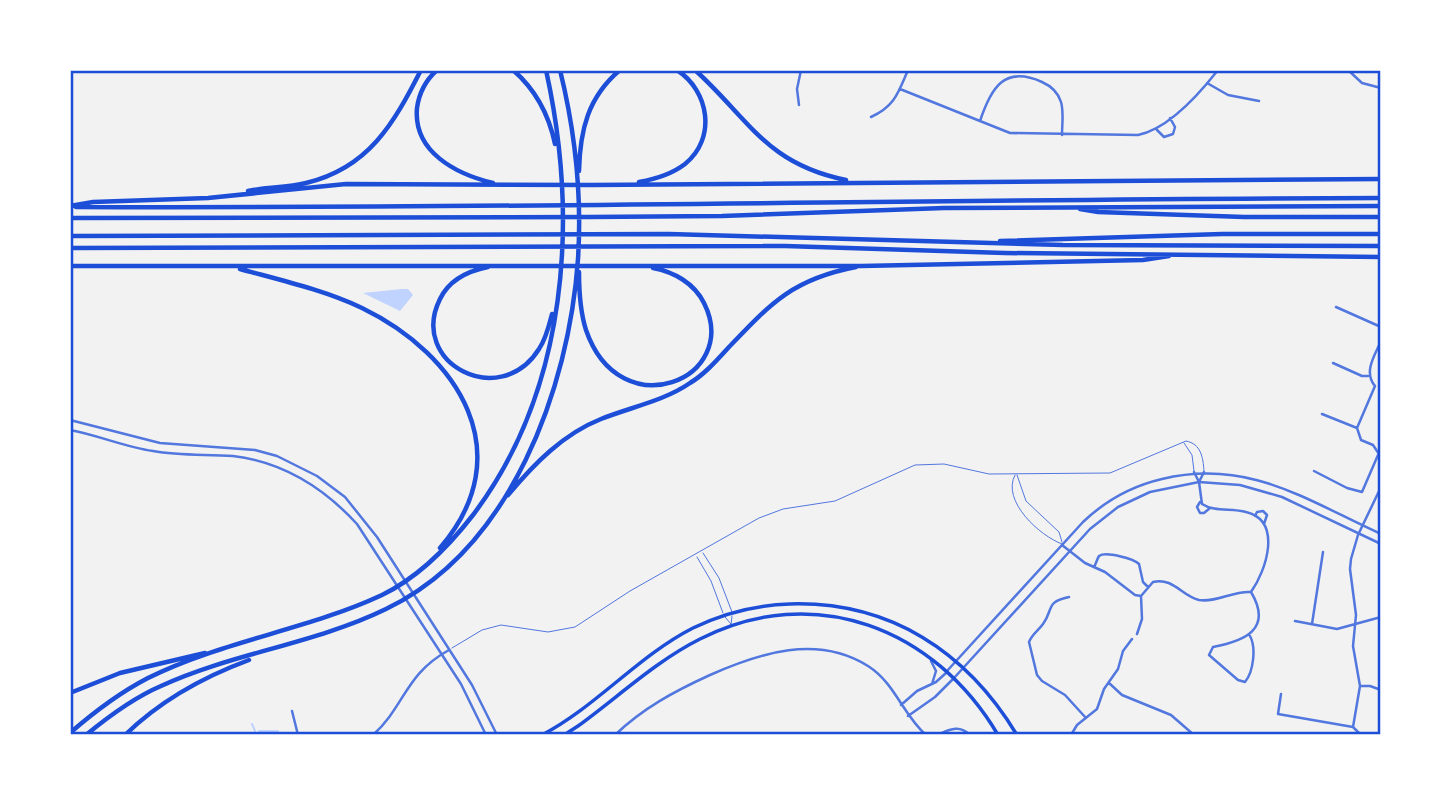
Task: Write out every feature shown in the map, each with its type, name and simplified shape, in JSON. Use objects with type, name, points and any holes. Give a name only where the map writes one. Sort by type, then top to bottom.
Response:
[{"type":"highway","points":[[232,195],[306,183],[335,172],[360,157],[392,124],[421,70]]},
{"type":"highway","points":[[437,70],[422,90],[417,110],[419,128],[426,145],[440,160],[465,175],[500,184]]},
{"type":"highway","points":[[513,70],[533,90],[550,122],[561,171]]},
{"type":"highway","points":[[70,693],[120,673],[222,649],[315,620],[390,590],[430,560],[462,529],[488,494],[515,449],[533,406],[548,353],[559,289],[563,226],[556,122],[546,70]]},
{"type":"highway","points":[[561,70],[578,189]]},
{"type":"highway","points":[[501,504],[540,429],[562,358],[578,258],[580,150],[586,119],[601,89],[620,70]]},
{"type":"highway","points":[[616,185],[641,182],[670,173],[685,164],[700,146],[705,127],[704,106],[696,88],[677,70]]},
{"type":"highway","points":[[695,70],[751,130],[777,153],[816,172],[864,182]]},
{"type":"highway","points":[[70,206],[93,202],[157,201],[346,184],[1381,180]]},
{"type":"highway","points":[[70,206],[589,206],[939,200],[1381,198]]},
{"type":"highway","points":[[70,218],[589,217],[1069,207],[1381,206]]},
{"type":"highway","points":[[1069,207],[1098,212],[1381,218]]},
{"type":"highway","points":[[982,243],[1222,234],[1381,234]]},
{"type":"highway","points":[[70,236],[736,235],[982,243],[1381,246]]},
{"type":"highway","points":[[70,248],[772,246],[1005,253],[1381,257]]},
{"type":"highway","points":[[70,266],[861,266],[1143,260],[1188,254]]},
{"type":"highway","points":[[509,265],[465,274],[447,287],[436,308],[434,332],[440,348],[448,361],[465,373],[493,379],[513,373],[529,363],[542,346],[559,289]]},
{"type":"highway","points":[[579,271],[582,318],[601,359],[620,376],[635,383],[650,387],[666,385],[686,376],[703,357],[710,336],[708,313],[695,290],[680,278],[661,270],[634,266]]},
{"type":"highway","points":[[86,735],[126,705],[162,686],[189,675],[354,624],[398,603],[456,561],[533,467],[569,435],[604,418],[679,390],[708,369],[779,297],[820,275],[861,266]]},
{"type":"highway","points":[[232,267],[321,292],[370,312],[414,340],[434,358],[452,380],[472,418],[477,443],[477,468],[474,490],[463,517],[430,560]]},
{"type":"highway","points":[[125,735],[170,698],[199,681],[296,643]]},
{"type":"highway","points":[[70,733],[101,707],[141,682],[222,649]]},
{"type":"main road","points":[[542,735],[579,712],[645,659],[694,628],[732,612],[800,604],[852,609],[904,627],[925,638],[957,661],[989,694],[1017,735]]},
{"type":"main road","points":[[564,735],[679,650],[732,625],[763,617],[791,614],[834,617],[875,627],[907,642],[947,671],[968,691],[998,735]]},
{"type":"street","points":[[799,106],[797,89],[802,70]]},
{"type":"street","points":[[871,117],[886,111],[894,101],[908,70]]},
{"type":"street","points":[[900,89],[1010,134],[1138,135],[1156,129],[1170,118],[1218,70]]},
{"type":"street","points":[[1348,70],[1362,83],[1381,88]]},
{"type":"street","points":[[980,121],[992,92],[1004,80],[1013,76],[1032,78],[1054,90],[1061,100],[1062,135]]},
{"type":"street","points":[[1207,83],[1228,95],[1259,101]]},
{"type":"street","points":[[1156,129],[1164,137],[1171,136],[1175,130],[1170,118]]},
{"type":"street","points":[[1336,307],[1381,327]]},
{"type":"street","points":[[1381,341],[1369,369],[1371,382],[1381,387]]},
{"type":"street","points":[[1332,363],[1362,376],[1370,376]]},
{"type":"street","points":[[1314,471],[1347,488],[1362,492],[1375,458],[1380,456],[1373,445],[1361,440],[1357,428],[1375,386]]},
{"type":"street","points":[[1322,414],[1357,428]]},
{"type":"street","points":[[70,420],[160,443],[255,450],[277,456],[317,476],[345,497],[363,517],[450,650],[480,699],[497,735]]},
{"type":"street","points":[[70,430],[152,451],[247,458],[280,467],[311,483],[336,502],[357,524],[471,701],[486,735]]},
{"type":"street","points":[[1194,472],[1199,482],[1201,501],[1197,507],[1200,513],[1210,508]]},
{"type":"street","points":[[901,705],[917,691],[932,684],[957,661],[1093,513],[1113,499],[1150,482],[1194,472],[1245,476],[1272,484],[1381,534]]},
{"type":"street","points":[[1199,482],[1204,472]]},
{"type":"street","points":[[908,716],[935,697],[954,678],[1090,529],[1118,507],[1150,492],[1199,482],[1240,485],[1268,492],[1381,544]]},
{"type":"street","points":[[1353,727],[1360,686],[1353,646],[1356,605],[1350,569],[1358,535],[1381,487]]},
{"type":"street","points":[[1201,501],[1210,508],[1255,516],[1264,524]]},
{"type":"street","points":[[1251,592],[1266,564],[1268,540],[1264,524],[1267,515],[1263,511],[1257,512],[1255,516]]},
{"type":"street","points":[[1062,544],[1135,595],[1141,596]]},
{"type":"street","points":[[1312,624],[1323,552]]},
{"type":"street","points":[[1094,568],[1098,556],[1103,554],[1131,558],[1139,564],[1143,582],[1148,587]]},
{"type":"street","points":[[1137,634],[1142,619],[1141,596],[1153,582],[1165,581],[1197,600],[1241,591],[1251,592]]},
{"type":"street","points":[[1250,636],[1254,643],[1250,676],[1245,681],[1238,680],[1209,655],[1213,647],[1236,643],[1250,636],[1256,626],[1259,607],[1251,592]]},
{"type":"street","points":[[1069,597],[1052,603],[1044,622],[1029,642],[1037,674],[1042,681],[1065,695],[1086,718]]},
{"type":"street","points":[[1295,621],[1337,629],[1381,617]]},
{"type":"street","points":[[1071,735],[1074,728],[1097,709],[1118,669],[1123,651],[1132,639]]},
{"type":"street","points":[[373,735],[390,717],[424,666],[450,650]]},
{"type":"street","points":[[615,735],[655,703],[755,656],[786,650],[819,650],[856,660],[880,676],[908,716],[926,735]]},
{"type":"street","points":[[928,656],[936,671],[932,684]]},
{"type":"street","points":[[1109,683],[1122,695],[1171,715],[1194,735]]},
{"type":"street","points":[[1360,686],[1381,690]]},
{"type":"street","points":[[1280,694],[1278,714],[1353,727],[1361,735]]},
{"type":"street","points":[[292,711],[298,735]]},
{"type":"street","points":[[937,735],[956,728],[965,730],[970,735]]},
{"type":"lane","points":[[450,650],[487,628],[510,625],[548,632],[575,627],[631,591],[768,514],[835,501],[915,465],[944,464],[982,473],[1110,473],[1190,441],[1197,446],[1204,472]]},
{"type":"lane","points":[[1183,442],[1192,455],[1194,472]]},
{"type":"lane","points":[[1016,473],[1011,482],[1012,496],[1017,507],[1053,541],[1062,544]]},
{"type":"lane","points":[[1016,473],[1026,501],[1059,532],[1062,544]]},
{"type":"lane","points":[[702,551],[719,578],[732,612],[732,625]]},
{"type":"lane","points":[[696,555],[711,581],[723,615],[732,625]]},
{"type":"lane","points":[[1132,639],[1137,634]]},
{"type":"water","points":[[408,289],[413,295],[400,311],[363,293]]},
{"type":"waterway","points":[[252,724],[255,731]]},
{"type":"waterway","points":[[259,731],[278,731]]}]
